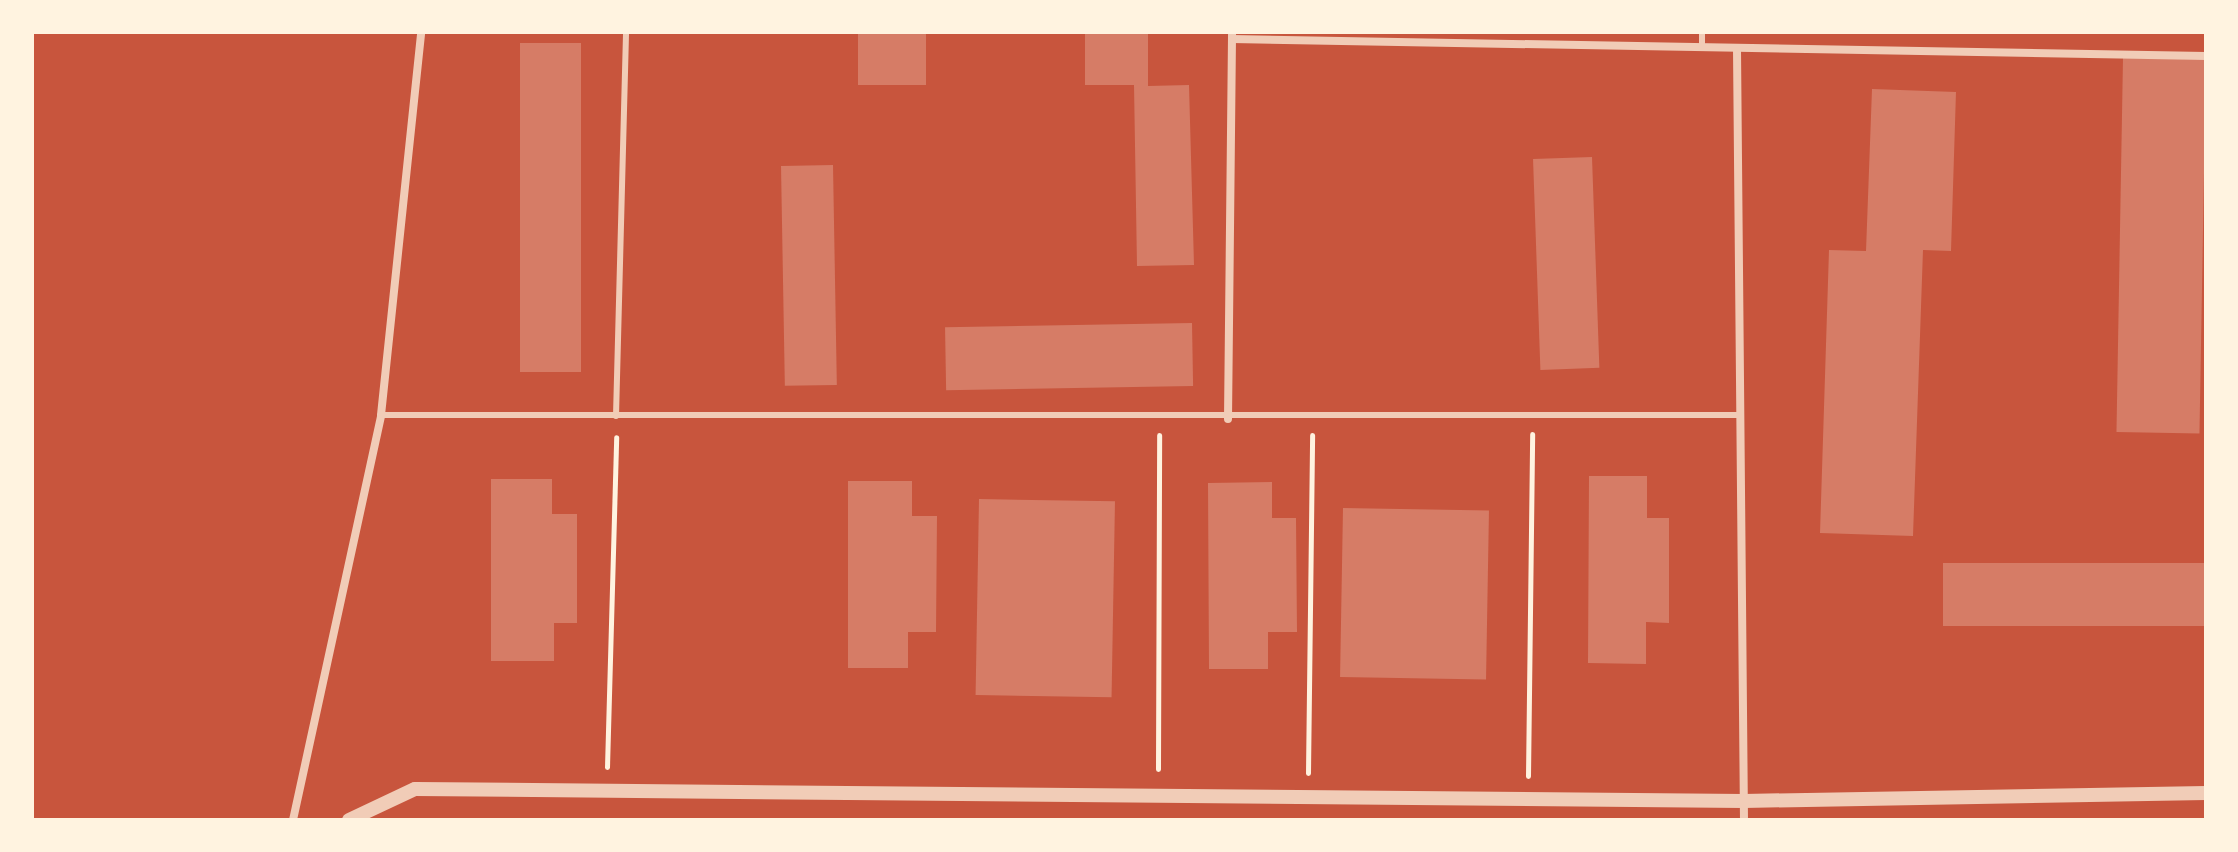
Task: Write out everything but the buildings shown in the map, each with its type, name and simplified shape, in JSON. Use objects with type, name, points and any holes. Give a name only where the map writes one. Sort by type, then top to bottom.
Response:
[{"type":"street","points":[[293,820],[381,415],[421,32]]},
{"type":"street","points":[[1228,419],[1232,36],[1737,49],[2206,56]]},
{"type":"street","points":[[1737,49],[1744,820]]},
{"type":"street","points":[[349,820],[415,789],[1744,801],[2206,793]]},
{"type":"lane","points":[[616,416],[626,32]]},
{"type":"lane","points":[[1702,32],[1702,48]]},
{"type":"lane","points":[[381,415],[1228,419],[1740,415]]},
{"type":"path","points":[[607,791],[616,416]]},
{"type":"path","points":[[1527,799],[1532,417]]},
{"type":"path","points":[[1158,796],[1160,418]]},
{"type":"path","points":[[1308,797],[1312,418]]}]
